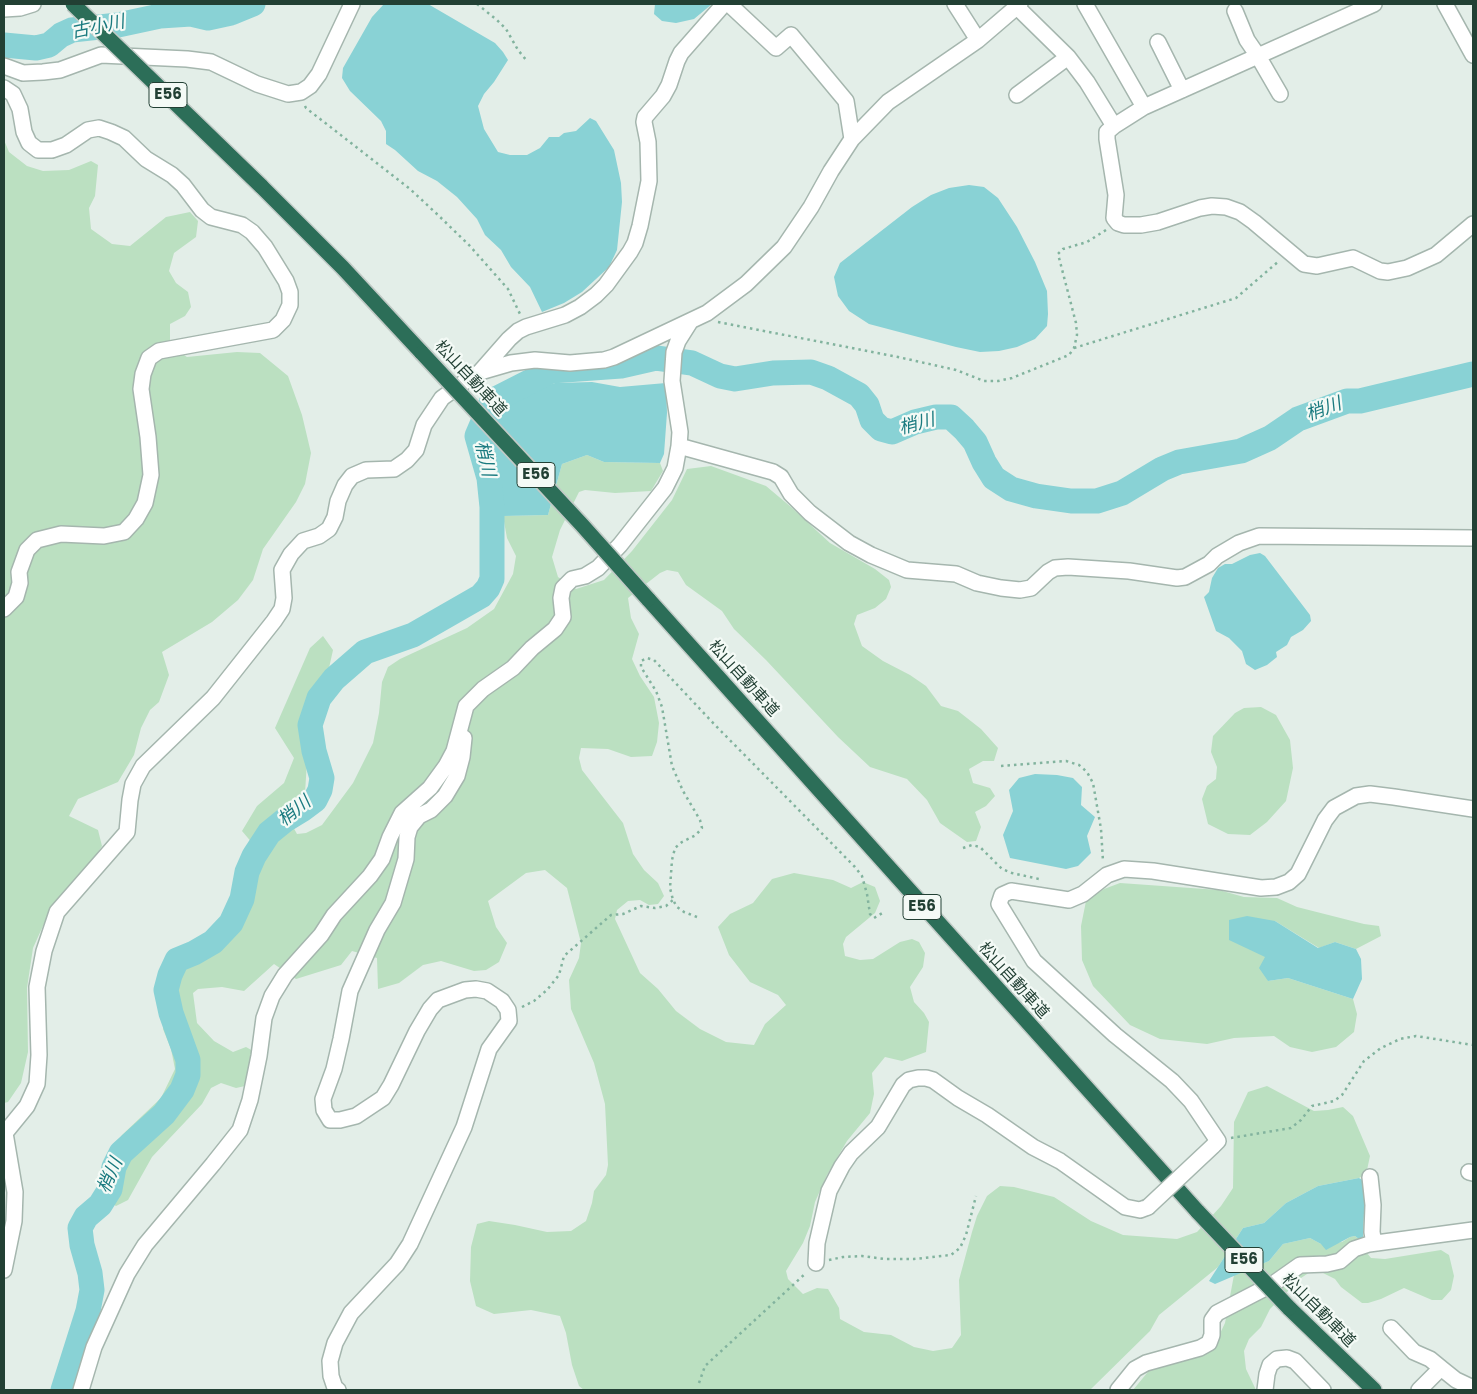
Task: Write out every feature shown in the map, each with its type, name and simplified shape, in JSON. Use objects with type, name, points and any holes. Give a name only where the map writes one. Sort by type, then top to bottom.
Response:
[{"type":"highway","name":"松山自動車道","points":[[73,4],[261,186],[422,353],[582,525],[1198,1212],[1290,1308],[1374,1390]]},
{"type":"street","points":[[4,9],[20,8],[33,4]]},
{"type":"street","points":[[4,66],[23,73],[60,70],[102,55],[187,59],[211,62],[275,91],[288,94],[301,92],[310,86],[319,74],[352,4]]},
{"type":"street","points":[[480,372],[509,339],[526,327],[580,307],[606,285],[630,252],[640,226],[649,181],[645,117],[666,90],[681,53],[724,4]]},
{"type":"street","points":[[729,4],[776,48],[791,35],[846,101],[852,139]]},
{"type":"street","points":[[955,4],[978,40]]},
{"type":"street","points":[[1085,4],[1144,107]]},
{"type":"street","points":[[1374,4],[1144,107],[1114,126],[1107,132],[1116,183],[1114,218],[1118,223],[1141,225],[1166,220],[1200,208],[1212,206],[1226,207],[1240,212],[1254,222],[1304,264],[1310,266],[1353,258],[1380,271],[1395,271],[1436,256],[1473,224]]},
{"type":"street","points":[[1445,4],[1473,56]]},
{"type":"street","points":[[4,1270],[14,1221],[15,1192],[5,1132],[27,1106],[37,1084],[40,1055],[37,987],[44,951],[57,912],[127,832],[133,784],[143,766],[213,698],[274,621],[282,609],[284,598],[282,570],[290,554],[303,541],[319,536],[330,529],[335,517],[338,501],[352,476],[366,470],[394,469],[408,460],[416,450],[424,425],[442,398],[480,372],[511,363],[536,360],[563,363],[604,360],[614,357],[694,320],[746,284],[784,247],[811,207],[852,139],[888,102],[978,40],[1018,5],[1068,57],[1114,126]]},
{"type":"street","points":[[1235,11],[1247,40],[1280,94]]},
{"type":"street","points":[[1158,42],[1182,90]]},
{"type":"street","points":[[1017,95],[1068,57]]},
{"type":"street","points":[[4,88],[13,94],[20,109],[24,132],[29,143],[38,150],[52,150],[66,145],[88,130],[99,128],[111,132],[124,138],[146,159],[172,175],[206,213],[223,221],[242,225],[252,232],[265,247],[282,274],[290,292],[290,305],[283,320],[273,330],[160,351],[149,358],[143,374],[141,389],[151,475],[145,503],[136,519],[124,532],[110,535],[61,534],[37,540],[27,550],[19,572],[20,583],[16,597],[4,609]]},
{"type":"street","points":[[81,1390],[94,1347],[127,1274],[144,1245],[240,1130],[250,1100],[264,1018],[272,996],[285,975],[370,876],[382,859],[402,813],[430,788],[446,766],[454,751],[466,706],[484,689],[513,668],[532,648],[555,629],[563,617],[561,598],[563,588],[572,579],[585,576],[598,568],[620,545],[666,488],[675,468],[680,446],[680,432],[672,381],[674,352],[678,341],[694,320]]},
{"type":"street","points":[[680,446],[773,472],[781,477],[791,494],[810,513],[849,543],[870,555],[907,570],[956,574],[977,584],[1001,588],[1020,590],[1031,588],[1055,568],[1068,567],[1090,567],[1185,578],[1239,543],[1258,536],[1473,538]]},
{"type":"street","points":[[338,1390],[335,1388],[331,1376],[330,1361],[335,1343],[351,1313],[396,1264],[410,1244],[464,1127],[489,1050],[509,1021],[508,1010],[502,1000],[494,994],[476,988],[452,993],[438,1000],[430,1009],[383,1098],[356,1116],[340,1120],[330,1120],[324,1110],[323,1098],[334,1069],[350,991],[377,930],[393,903],[406,858],[407,837],[410,827],[419,816],[431,810],[445,796],[456,776],[462,757],[464,739],[461,723]]},
{"type":"street","points":[[816,1263],[817,1242],[829,1191],[851,1153],[878,1127],[903,1085],[910,1080],[926,1078],[933,1080],[1033,1147],[1060,1161],[1125,1207],[1140,1210],[1148,1207],[1216,1143],[1191,1101],[1172,1081],[1115,1035],[1034,961],[999,904],[1002,894],[1011,891],[1069,900],[1083,894],[1107,875],[1124,869],[1153,871],[1261,888],[1276,887],[1288,882],[1298,874],[1325,820],[1334,808],[1356,796],[1370,794],[1394,796],[1473,809]]},
{"type":"street","points":[[1370,1176],[1373,1204],[1372,1232],[1373,1238],[1378,1243]]},
{"type":"street","points":[[1118,1390],[1135,1369],[1140,1366],[1200,1348],[1209,1343],[1212,1335],[1212,1320],[1217,1313],[1273,1284],[1300,1265],[1327,1264],[1340,1261],[1354,1249],[1378,1243],[1473,1230]]},
{"type":"street","points":[[1391,1328],[1414,1352],[1430,1359],[1439,1370],[1473,1388]]},
{"type":"street","points":[[1265,1390],[1270,1365],[1277,1359],[1287,1358],[1295,1361],[1323,1390]]},
{"type":"street","points":[[1419,1390],[1439,1370]]},
{"type":"path","points":[[477,4],[506,29],[527,61]]},
{"type":"path","points":[[301,92],[306,108],[410,190],[469,245],[508,290],[526,327]]},
{"type":"path","points":[[694,320],[898,357],[956,370],[984,381],[1012,378],[1069,355],[1074,348],[1077,335],[1076,323],[1058,254],[1064,249],[1087,242],[1118,223]]},
{"type":"path","points":[[1074,348],[1236,298],[1289,252]]},
{"type":"path","points":[[697,917],[677,907],[670,888],[675,848],[696,835],[702,828],[700,820],[683,792],[672,766],[662,707],[656,692],[641,667],[641,661],[647,658],[654,660],[668,674],[715,725],[855,867],[862,876],[868,894],[870,914],[874,918],[884,912]]},
{"type":"path","points":[[1001,766],[1066,761],[1079,765],[1087,772],[1093,783],[1101,830],[1104,866],[1107,875]]},
{"type":"path","points":[[963,848],[972,845],[980,846],[1002,869],[1047,881]]},
{"type":"path","points":[[508,1010],[534,1002],[548,990],[559,975],[564,956],[611,915],[623,914],[641,906],[655,908],[666,906],[673,900]]},
{"type":"path","points":[[1216,1143],[1291,1128],[1301,1120],[1312,1106],[1334,1101],[1342,1095],[1364,1061],[1381,1048],[1400,1039],[1416,1036],[1473,1045]]},
{"type":"path","points":[[698,1383],[705,1366],[773,1305],[816,1263],[843,1256],[914,1260],[951,1255],[960,1248],[966,1235],[976,1196]]},
{"type":"green space","points":[[4,140],[9,152],[27,166],[43,171],[69,170],[91,161],[98,165],[95,196],[89,208],[91,229],[112,244],[130,246],[166,217],[190,212],[198,221],[196,237],[174,253],[169,271],[176,283],[188,292],[191,307],[185,316],[170,324],[170,346],[187,357],[237,352],[260,353],[288,376],[302,415],[311,453],[305,484],[296,502],[263,549],[253,580],[238,600],[212,622],[162,652],[169,675],[159,702],[150,710],[141,728],[134,755],[118,782],[78,799],[69,816],[98,830],[102,846],[94,858],[52,906],[33,948],[27,988],[28,1052],[21,1083],[8,1102],[4,1103]]},
{"type":"green space","points":[[587,455],[604,462],[660,463],[663,471],[651,491],[615,493],[585,490],[579,492],[560,530],[552,557],[558,577],[576,589],[604,580],[632,551],[672,500],[687,469],[711,466],[766,486],[830,543],[875,569],[889,580],[891,587],[886,599],[875,608],[857,615],[854,624],[862,646],[883,661],[926,686],[941,706],[958,711],[981,729],[998,748],[994,761],[983,761],[969,769],[973,783],[990,788],[995,796],[986,806],[975,812],[981,827],[976,841],[967,842],[940,823],[927,800],[907,779],[870,767],[838,737],[766,660],[734,629],[722,611],[686,585],[678,572],[667,570],[660,573],[628,598],[631,618],[639,634],[632,659],[640,676],[654,697],[659,723],[657,742],[652,756],[631,757],[608,749],[581,748],[579,758],[582,770],[623,823],[633,854],[644,870],[658,883],[664,896],[658,904],[649,905],[640,900],[628,901],[617,910],[615,919],[640,973],[658,989],[676,1011],[700,1029],[726,1042],[754,1045],[765,1024],[786,1005],[778,995],[750,982],[729,955],[718,927],[730,914],[753,903],[772,879],[794,873],[833,880],[851,888],[863,882],[875,887],[880,901],[875,913],[846,937],[843,944],[845,956],[860,960],[873,959],[900,942],[912,939],[919,942],[925,953],[923,967],[910,987],[914,1002],[929,1022],[926,1052],[902,1061],[885,1057],[872,1073],[874,1094],[870,1113],[847,1141],[827,1175],[815,1202],[810,1226],[803,1243],[786,1271],[788,1279],[803,1294],[817,1288],[828,1289],[839,1308],[840,1319],[864,1332],[891,1335],[914,1347],[933,1351],[952,1348],[961,1335],[959,1280],[972,1232],[977,1216],[987,1196],[1000,1186],[1014,1187],[1054,1197],[1091,1221],[1123,1235],[1177,1239],[1197,1232],[1221,1206],[1233,1188],[1234,1122],[1248,1092],[1267,1086],[1314,1111],[1343,1107],[1353,1116],[1370,1156],[1364,1175],[1359,1178],[1318,1186],[1286,1203],[1264,1223],[1243,1228],[1218,1267],[1159,1315],[1150,1331],[1090,1390],[584,1390],[579,1386],[572,1365],[566,1333],[560,1316],[531,1310],[494,1314],[476,1306],[470,1281],[471,1247],[477,1224],[489,1221],[547,1232],[571,1231],[586,1221],[594,1191],[606,1175],[608,1165],[605,1104],[594,1063],[571,1009],[569,980],[579,958],[581,943],[567,888],[545,870],[526,873],[488,901],[496,927],[507,943],[499,962],[486,970],[474,971],[441,961],[423,965],[399,983],[378,989],[377,958],[352,951],[341,965],[296,979],[274,964],[244,991],[222,987],[198,989],[193,993],[197,1023],[214,1041],[233,1052],[246,1047],[253,1051],[245,1086],[236,1088],[221,1083],[211,1088],[202,1104],[152,1157],[128,1200],[116,1206],[104,1199],[99,1189],[109,1154],[122,1135],[161,1098],[175,1069],[171,1049],[163,1029],[175,963],[212,935],[226,918],[241,889],[259,866],[259,851],[242,831],[257,806],[284,783],[294,758],[275,728],[310,648],[323,636],[333,650],[329,668],[312,701],[304,711],[302,723],[308,746],[305,793],[290,817],[297,834],[306,833],[322,825],[353,783],[373,743],[379,713],[382,682],[388,667],[400,659],[467,628],[494,609],[513,574],[516,556],[507,538],[503,516],[548,515],[562,464]]},
{"type":"green space","points":[[1261,707],[1276,715],[1290,740],[1293,768],[1286,801],[1267,822],[1250,835],[1228,834],[1208,824],[1202,799],[1207,786],[1216,779],[1217,767],[1211,752],[1213,736],[1235,713],[1244,708]]},
{"type":"green space","points":[[1120,883],[1219,890],[1244,897],[1277,898],[1297,907],[1379,926],[1381,936],[1356,949],[1335,942],[1319,948],[1275,921],[1265,957],[1268,981],[1288,978],[1353,999],[1357,1014],[1354,1032],[1336,1047],[1312,1052],[1290,1047],[1274,1036],[1234,1038],[1207,1044],[1160,1039],[1130,1025],[1093,986],[1082,960],[1081,926],[1086,901],[1104,889]]},
{"type":"green space","points":[[1355,1236],[1371,1258],[1385,1259],[1441,1250],[1449,1255],[1454,1276],[1451,1290],[1442,1300],[1432,1300],[1404,1288],[1381,1299],[1362,1303],[1341,1287],[1335,1279],[1319,1271],[1310,1272],[1295,1282],[1270,1309],[1261,1327],[1249,1339],[1244,1351],[1246,1369],[1256,1390],[1133,1390],[1152,1367],[1215,1344],[1225,1323],[1234,1275],[1269,1261],[1283,1244],[1310,1238],[1321,1244],[1342,1242]]},
{"type":"water","points":[[384,4],[428,4],[495,43],[503,52],[508,60],[484,94],[478,106],[484,129],[498,152],[510,155],[527,155],[540,148],[549,137],[559,137],[564,133],[576,131],[590,118],[596,121],[614,150],[621,183],[622,202],[617,250],[609,267],[582,292],[564,303],[542,312],[530,287],[511,267],[501,250],[485,235],[477,219],[457,197],[437,181],[418,171],[386,144],[386,131],[381,121],[350,91],[342,78],[343,68],[372,17]]},
{"type":"water","points":[[655,4],[712,4],[694,19],[676,23],[662,21],[654,14]]},
{"type":"water","points":[[969,185],[984,187],[998,198],[1017,227],[1035,262],[1047,291],[1048,314],[1047,326],[1035,339],[1017,347],[999,351],[980,352],[869,324],[849,311],[838,296],[834,277],[840,263],[912,207],[931,195],[949,188]]},
{"type":"water","points":[[592,382],[620,387],[666,383],[667,413],[664,454],[660,463],[604,462],[587,455],[562,464],[548,515],[503,516],[498,474],[489,444],[496,412],[533,390],[555,383]]},
{"type":"water","points":[[1260,553],[1265,556],[1310,615],[1311,621],[1303,630],[1291,637],[1287,645],[1276,652],[1277,657],[1267,665],[1255,670],[1246,664],[1242,651],[1229,638],[1216,631],[1204,597],[1209,592],[1212,578],[1218,568]]},
{"type":"water","points":[[1035,774],[1073,778],[1082,787],[1081,805],[1095,817],[1087,836],[1091,853],[1078,866],[1066,869],[1010,858],[1003,835],[1013,811],[1009,790],[1019,778]]},
{"type":"water","points":[[1247,916],[1275,921],[1318,948],[1335,942],[1356,949],[1361,959],[1362,979],[1353,999],[1288,978],[1268,981],[1259,968],[1265,957],[1229,940],[1229,920]]},
{"type":"water","points":[[1359,1178],[1364,1181],[1365,1190],[1363,1237],[1359,1239],[1355,1236],[1350,1237],[1326,1250],[1321,1244],[1310,1238],[1283,1244],[1269,1261],[1215,1284],[1209,1281],[1243,1228],[1264,1223],[1286,1203],[1318,1186]]},
{"type":"waterway","name":"古小川","points":[[4,45],[36,48],[49,45],[61,35],[72,30],[118,25],[160,16],[191,14],[208,18],[231,13],[253,4]]},
{"type":"waterway","name":"梢川","points":[[63,1390],[88,1311],[92,1290],[80,1228],[86,1217],[100,1205],[110,1189],[114,1167],[121,1153],[164,1114],[182,1090],[188,1075],[188,1060],[171,1013],[166,990],[177,960],[213,942],[231,923],[242,899],[247,872],[254,856],[269,833],[315,800],[320,790],[322,778],[314,751],[310,725],[319,698],[334,679],[365,652],[413,635],[481,596],[488,588],[492,579],[492,507],[489,478],[477,436],[492,401],[551,371],[621,366],[656,358],[692,363],[720,376],[735,379],[773,373],[811,372],[828,378],[859,395],[867,405],[872,420],[881,429],[892,432],[915,422],[936,417],[951,417],[975,442],[994,478],[1011,489],[1036,496],[1071,501],[1097,501],[1122,493],[1162,469],[1179,462],[1241,451],[1270,438],[1298,419],[1347,401],[1360,401],[1473,374]]}]
